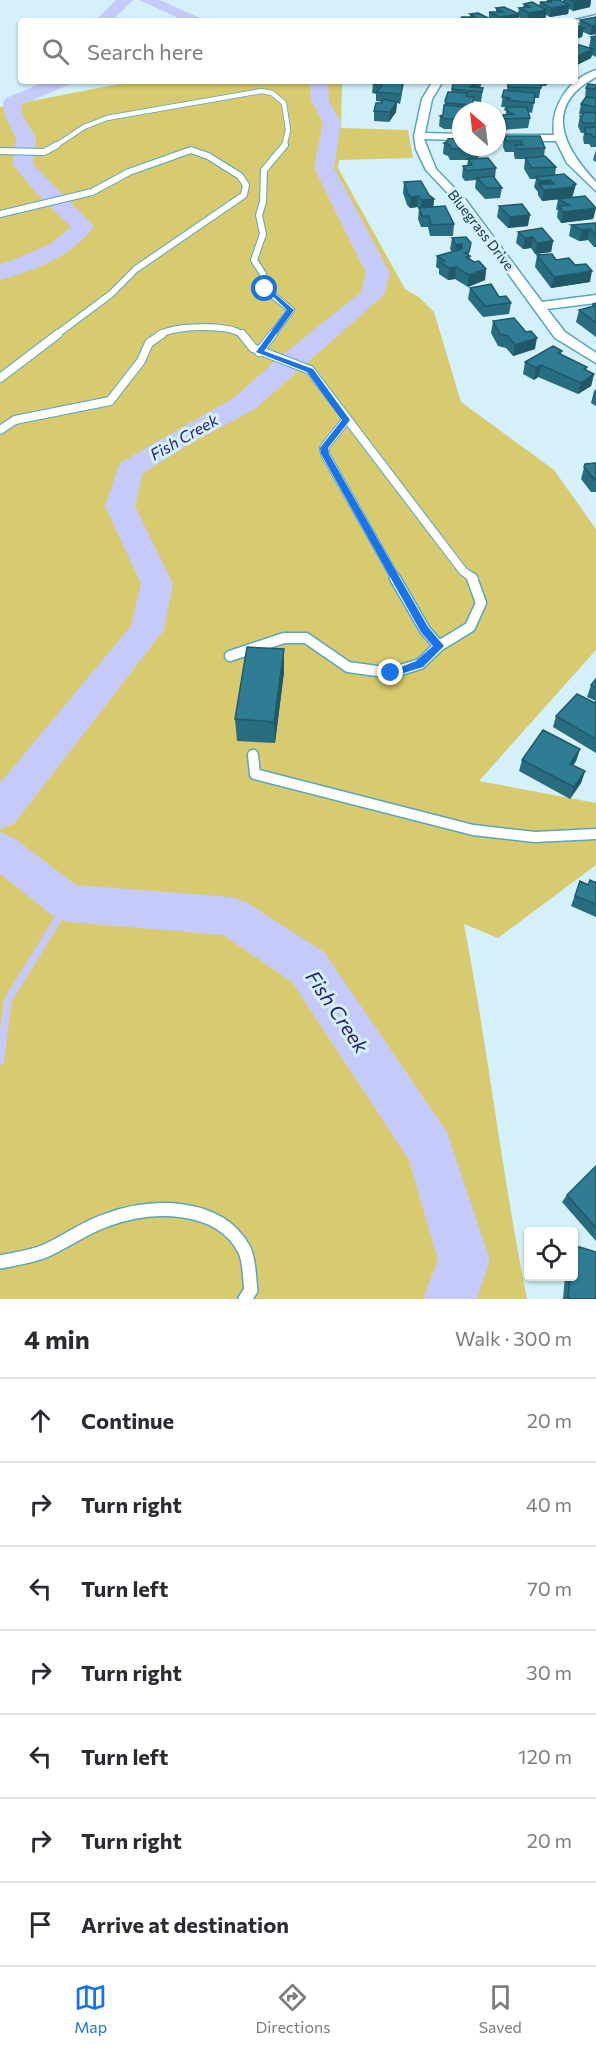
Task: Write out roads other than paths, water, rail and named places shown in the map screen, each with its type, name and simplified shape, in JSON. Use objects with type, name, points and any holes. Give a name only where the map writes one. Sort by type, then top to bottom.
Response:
[{"type":"street","points":[[578,20],[596,17]]},
{"type":"street","points":[[578,83],[596,73]]},
{"type":"street","points":[[436,84],[427,99],[419,136],[452,137]]},
{"type":"street","points":[[577,84],[564,97],[560,115],[560,138],[567,156],[594,185]]},
{"type":"street","name":"Bluegrass Drive","points":[[419,136],[421,149],[436,177],[461,201],[560,335],[596,359]]},
{"type":"street","points":[[506,138],[560,138]]},
{"type":"street","points":[[538,306],[596,299]]},
{"type":"lane","points":[[0,151],[38,153],[54,149],[84,127],[107,118],[262,91],[278,97],[284,103],[288,130],[286,144],[264,170],[263,202],[259,215],[262,234],[254,260],[263,274],[265,289],[291,310],[262,353]]},
{"type":"lane","points":[[0,214],[92,192],[129,172],[191,150],[208,156],[232,171],[244,181],[246,189],[244,195],[146,262],[111,294],[0,378]]},
{"type":"lane","points":[[0,430],[15,420],[110,401],[141,361],[149,343],[167,330],[228,329],[241,333],[262,353],[310,370],[463,571],[474,579],[481,603],[470,627],[439,646],[420,664],[391,673],[348,668],[306,638],[284,638],[230,656]]},
{"type":"lane","points":[[346,420],[324,448],[325,454],[424,630],[439,646]]},
{"type":"lane","points":[[253,755],[255,774],[431,820],[535,838],[574,838],[596,834]]},
{"type":"lane","points":[[0,1262],[44,1252],[105,1220],[131,1214],[186,1211],[207,1216],[228,1227],[245,1251],[250,1290],[246,1299]]},
{"type":"waterway","points":[[106,18],[125,0]]},
{"type":"waterway","name":"Fish Creek","points":[[147,0],[192,18]]},
{"type":"waterway","points":[[0,273],[57,249],[67,243],[83,226],[44,190],[23,165],[26,138],[14,116],[12,102],[55,84]]},
{"type":"waterway","name":"Fish Creek","points":[[0,812],[147,630],[157,584],[120,506],[130,469],[178,439],[245,403],[284,367],[372,295],[378,273],[365,244],[341,205],[324,168],[332,122],[320,101],[319,84]]},
{"type":"waterway","name":"Fish Creek","points":[[0,850],[68,903],[231,916],[308,967],[430,1149],[464,1260],[450,1299]]},
{"type":"waterway","points":[[0,1061],[8,1000],[68,903]]}]
